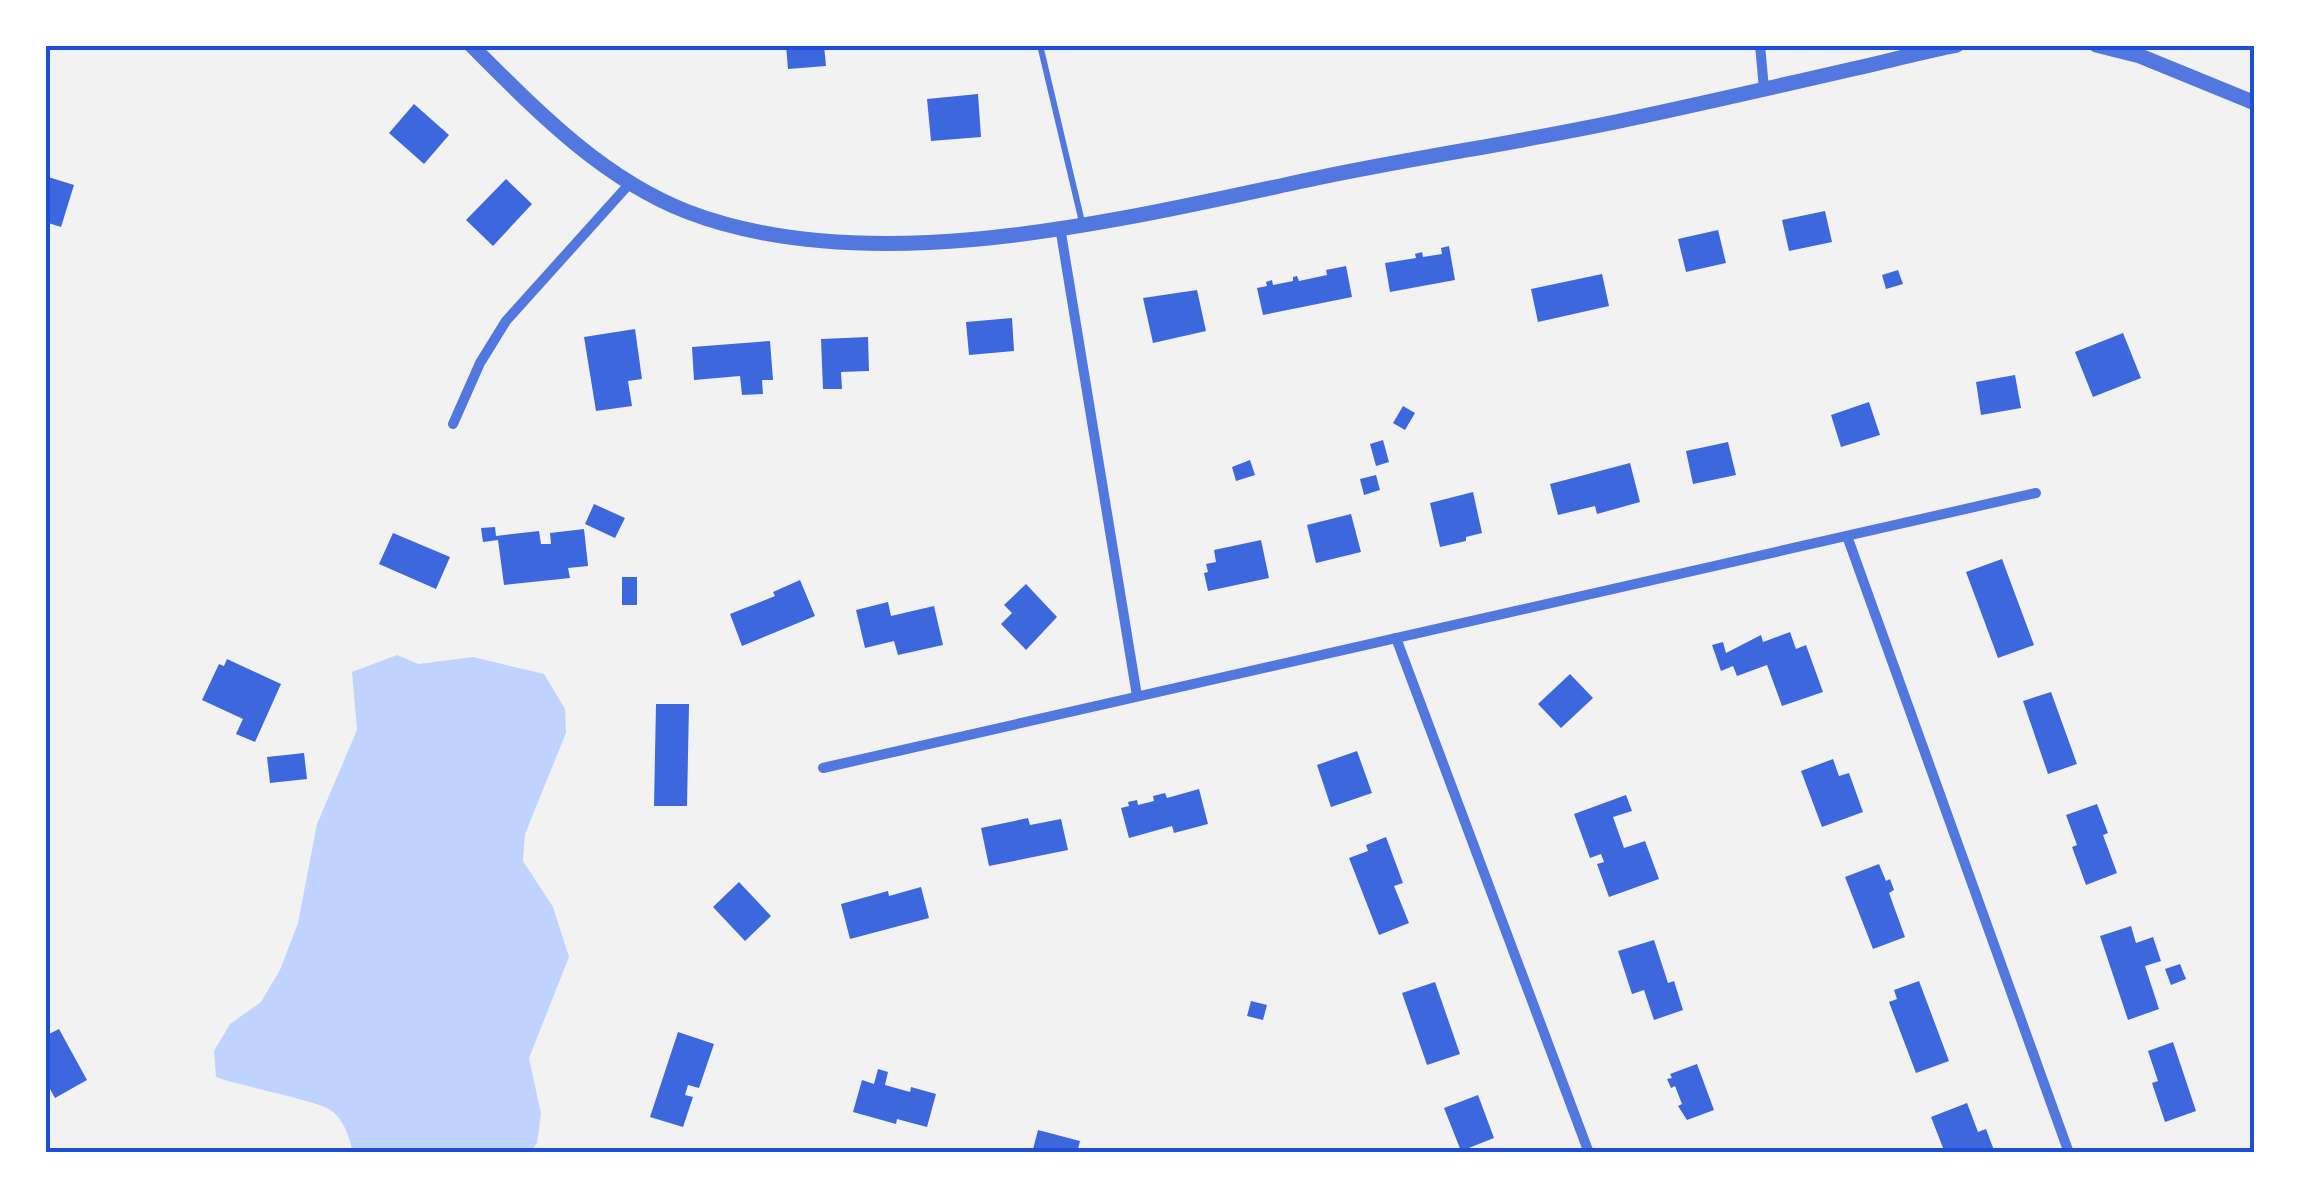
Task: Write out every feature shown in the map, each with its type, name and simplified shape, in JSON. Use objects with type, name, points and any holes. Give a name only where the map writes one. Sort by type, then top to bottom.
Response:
[{"type":"street","points":[[471,45],[587,154],[631,182],[686,211],[813,243],[912,243],[1060,227],[1182,208],[1764,89],[1957,45]]},
{"type":"street","points":[[1760,45],[1764,89]]},
{"type":"street","points":[[2096,45],[2140,56],[2255,103]]},
{"type":"street","points":[[453,424],[480,362],[506,321],[631,182]]},
{"type":"street","points":[[1060,227],[1137,696]]},
{"type":"street","points":[[823,768],[2036,493]]},
{"type":"street","points":[[1847,536],[2068,1153]]},
{"type":"street","points":[[1396,638],[1589,1153]]},
{"type":"lane","points":[[1040,45],[1082,224]]},
{"type":"water","points":[[397,655],[418,664],[473,657],[544,674],[565,709],[566,733],[525,834],[523,861],[553,907],[569,957],[529,1058],[541,1114],[537,1143],[530,1153],[353,1153],[340,1120],[325,1107],[216,1077],[214,1051],[230,1024],[261,1002],[280,970],[298,923],[317,824],[357,730],[352,672]]},
{"type":"building","points":[[786,45],[824,45],[826,66],[788,69]]},
{"type":"building","points":[[978,94],[981,137],[931,141],[927,99]]},
{"type":"building","points":[[414,104],[449,135],[424,164],[389,133]]},
{"type":"building","points":[[45,176],[74,185],[61,227],[45,222]]},
{"type":"building","points":[[506,179],[532,204],[493,246],[466,220]]},
{"type":"building","points":[[1825,211],[1832,242],[1789,251],[1782,220]]},
{"type":"building","points":[[1718,230],[1726,263],[1686,272],[1678,239]]},
{"type":"building","points":[[1449,246],[1455,280],[1390,292],[1385,263],[1416,258],[1415,254],[1422,252],[1423,257],[1442,254],[1441,248]]},
{"type":"building","points":[[1346,266],[1352,297],[1263,315],[1257,288],[1267,286],[1266,282],[1272,280],[1273,285],[1293,281],[1297,276],[1299,281]]},
{"type":"building","points":[[1898,270],[1903,284],[1886,289],[1882,275]]},
{"type":"building","points":[[1602,274],[1609,306],[1538,322],[1531,289]]},
{"type":"building","points":[[1197,290],[1206,331],[1153,343],[1143,298]]},
{"type":"building","points":[[1012,318],[1014,351],[969,355],[966,322]]},
{"type":"building","points":[[635,329],[642,379],[628,381],[632,406],[596,411],[584,337]]},
{"type":"building","points":[[2123,333],[2141,378],[2093,397],[2075,352]]},
{"type":"building","points":[[868,337],[869,371],[841,372],[842,389],[823,389],[821,339]]},
{"type":"building","points":[[770,341],[773,380],[762,380],[763,394],[742,395],[740,376],[694,380],[692,347]]},
{"type":"building","points":[[2015,375],[2021,408],[1981,415],[1976,382]]},
{"type":"building","points":[[1869,402],[1880,435],[1841,447],[1831,415]]},
{"type":"building","points":[[1403,406],[1415,413],[1405,430],[1393,423]]},
{"type":"building","points":[[1383,440],[1389,462],[1376,466],[1370,444]]},
{"type":"building","points":[[1728,442],[1736,475],[1693,484],[1686,451]]},
{"type":"building","points":[[1250,460],[1255,475],[1236,481],[1232,467]]},
{"type":"building","points":[[1630,463],[1640,502],[1597,514],[1595,506],[1558,515],[1550,484]]},
{"type":"building","points":[[1376,475],[1380,490],[1364,495],[1360,479]]},
{"type":"building","points":[[1473,492],[1482,533],[1440,547],[1430,503]]},
{"type":"building","points":[[594,504],[625,518],[615,538],[585,524]]},
{"type":"building","points":[[1351,514],[1361,552],[1316,563],[1307,525]]},
{"type":"building","points":[[495,527],[496,536],[539,531],[541,544],[551,544],[550,533],[584,529],[588,566],[568,568],[570,578],[504,585],[498,540],[483,542],[481,528]]},
{"type":"building","points":[[393,533],[450,557],[436,589],[379,564]]},
{"type":"building","points":[[1261,540],[1269,578],[1208,591],[1204,573],[1208,572],[1206,564],[1216,562],[1214,550]]},
{"type":"building","points":[[2002,559],[2034,645],[1998,658],[1966,572]]},
{"type":"building","points":[[622,577],[637,577],[637,605],[622,605]]},
{"type":"building","points":[[800,580],[815,616],[742,646],[730,614],[775,596],[773,592]]},
{"type":"building","points":[[1026,584],[1057,617],[1026,650],[1001,624],[1012,613],[1004,605]]},
{"type":"building","points":[[888,602],[891,616],[934,606],[943,645],[898,655],[894,641],[865,648],[856,610]]},
{"type":"building","points":[[1790,632],[1796,649],[1806,645],[1823,692],[1782,706],[1767,665],[1737,676],[1733,666],[1721,671],[1712,645],[1723,642],[1726,653],[1761,635],[1763,642]]},
{"type":"building","points":[[227,659],[281,684],[255,742],[236,734],[243,719],[202,700],[219,664],[224,666]]},
{"type":"building","points":[[1570,674],[1593,698],[1561,728],[1538,704]]},
{"type":"building","points":[[2051,692],[2077,764],[2048,774],[2023,701]]},
{"type":"building","points":[[656,704],[689,704],[687,806],[654,806]]},
{"type":"building","points":[[1357,751],[1372,793],[1331,807],[1317,765]]},
{"type":"building","points":[[304,753],[307,779],[270,783],[267,757]]},
{"type":"building","points":[[1833,759],[1839,776],[1849,773],[1863,812],[1822,827],[1801,771]]},
{"type":"building","points":[[1199,789],[1208,824],[1174,833],[1172,826],[1129,838],[1121,808],[1129,806],[1128,802],[1137,800],[1138,805],[1154,801],[1153,796],[1165,793],[1167,798]]},
{"type":"building","points":[[1626,795],[1632,811],[1613,817],[1624,848],[1645,841],[1659,879],[1609,897],[1597,864],[1604,862],[1601,854],[1590,858],[1574,814]]},
{"type":"building","points":[[2097,804],[2117,873],[2086,885],[2072,847],[2077,845],[2066,815]]},
{"type":"building","points":[[1028,818],[1030,825],[1061,819],[1068,850],[989,866],[981,828]]},
{"type":"building","points":[[1386,837],[1403,883],[1394,886],[1409,923],[1379,935],[1349,858],[1368,851],[1366,845]]},
{"type":"building","points":[[1879,864],[1894,890],[1889,893],[1905,937],[1873,949],[1845,877]]},
{"type":"building","points":[[739,882],[771,916],[745,941],[713,907]]},
{"type":"building","points":[[921,887],[929,918],[850,939],[841,904]]},
{"type":"building","points":[[2131,926],[2136,943],[2153,937],[2161,961],[2145,966],[2159,1009],[2128,1020],[2100,936]]},
{"type":"building","points":[[1654,940],[1668,983],[1674,981],[1683,1010],[1654,1020],[1644,990],[1632,994],[1618,951]]},
{"type":"building","points":[[2180,964],[2186,979],[2171,985],[2165,969]]},
{"type":"building","points":[[1919,981],[1949,1061],[1916,1073],[1889,1002],[1897,999],[1894,990]]},
{"type":"building","points":[[1435,982],[1460,1054],[1427,1065],[1402,993]]},
{"type":"building","points":[[1251,1001],[1267,1005],[1263,1020],[1247,1016]]},
{"type":"building","points":[[59,1029],[87,1080],[55,1098],[45,1080],[45,1036]]},
{"type":"building","points":[[678,1032],[714,1044],[699,1088],[688,1085],[685,1095],[693,1097],[683,1127],[650,1117]]},
{"type":"building","points":[[2173,1042],[2196,1111],[2165,1122],[2152,1083],[2158,1081],[2148,1051]]},
{"type":"building","points":[[1697,1064],[1714,1110],[1687,1120],[1678,1106],[1682,1104],[1675,1086],[1671,1088],[1667,1079],[1672,1078],[1670,1074]]},
{"type":"building","points":[[878,1069],[888,1072],[885,1085],[936,1094],[927,1127],[897,1119],[896,1124],[853,1112],[862,1080],[874,1084]]},
{"type":"building","points":[[1478,1095],[1494,1138],[1461,1151],[1444,1108]]},
{"type":"building","points":[[1967,1103],[1978,1132],[1986,1129],[1995,1153],[1945,1153],[1931,1117]]},
{"type":"building","points":[[1038,1130],[1080,1141],[1077,1153],[1032,1153]]}]
